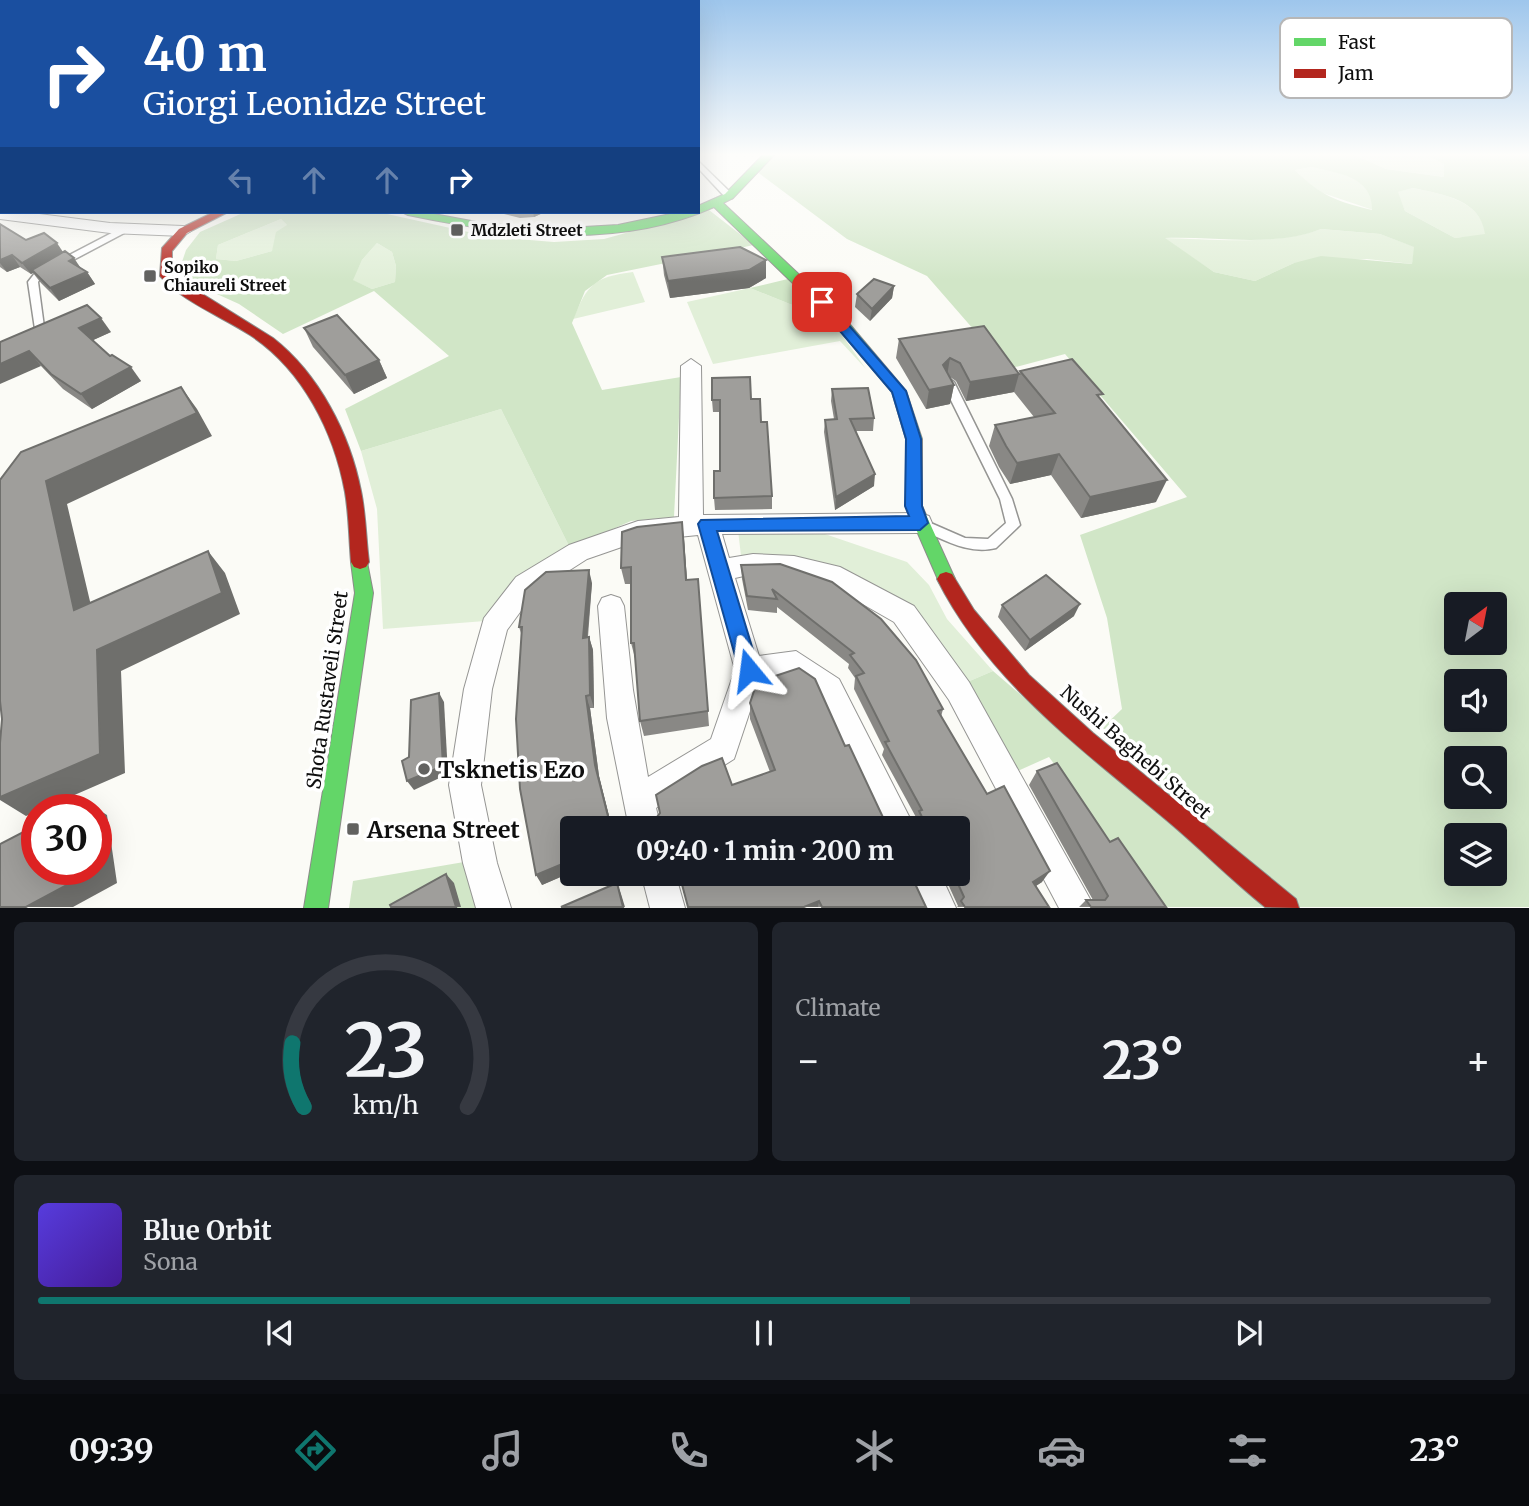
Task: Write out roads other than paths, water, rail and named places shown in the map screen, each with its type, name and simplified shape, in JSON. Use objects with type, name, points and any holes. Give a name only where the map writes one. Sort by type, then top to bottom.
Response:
[{"type":"main road","points":[[700,208],[727,196]]},
{"type":"main road","name":"Nushi Baghebi Street","points":[[723,200],[836,317],[899,391],[914,439],[914,506],[920,523],[956,599],[1010,668],[1096,751],[1287,908]]},
{"type":"main road","points":[[183,232],[218,214]]},
{"type":"main road","points":[[419,214],[526,234],[624,232],[685,214]]},
{"type":"main road","name":"Shota Rustaveli Street","points":[[183,232],[166,251],[166,276],[184,291],[233,317],[283,353],[322,406],[351,482],[364,593],[316,908]]},
{"type":"street","points":[[0,214],[125,229],[183,232]]},
{"type":"street","points":[[611,606],[615,669],[641,814],[723,749],[749,670],[720,570],[699,525],[691,366]]},
{"type":"street","points":[[494,908],[480,863],[465,785],[478,689],[494,626],[525,585],[578,552],[638,531],[699,525],[920,523]]},
{"type":"street","points":[[720,570],[753,564],[794,566],[840,578],[904,614],[959,691],[1077,908]]},
{"type":"street","points":[[749,670],[796,664],[829,688],[893,816]]},
{"type":"street","points":[[662,886],[668,908]]},
{"type":"street","points":[[928,886],[939,908]]},
{"type":"lane","points":[[721,196],[723,200]]},
{"type":"lane","points":[[39,327],[33,282],[38,275],[125,229]]},
{"type":"lane","points":[[920,523],[964,542],[992,544],[1013,525],[1006,499],[947,382]]},
{"type":"place","name":"Mdzleti Street","points":[[457,230]]},
{"type":"place","name":"Sopiko Chiaureli Street","points":[[150,276]]},
{"type":"place","name":"Tsknetis Ezo","points":[[424,769]]},
{"type":"place","name":"Arsena Street","points":[[353,829]]}]
